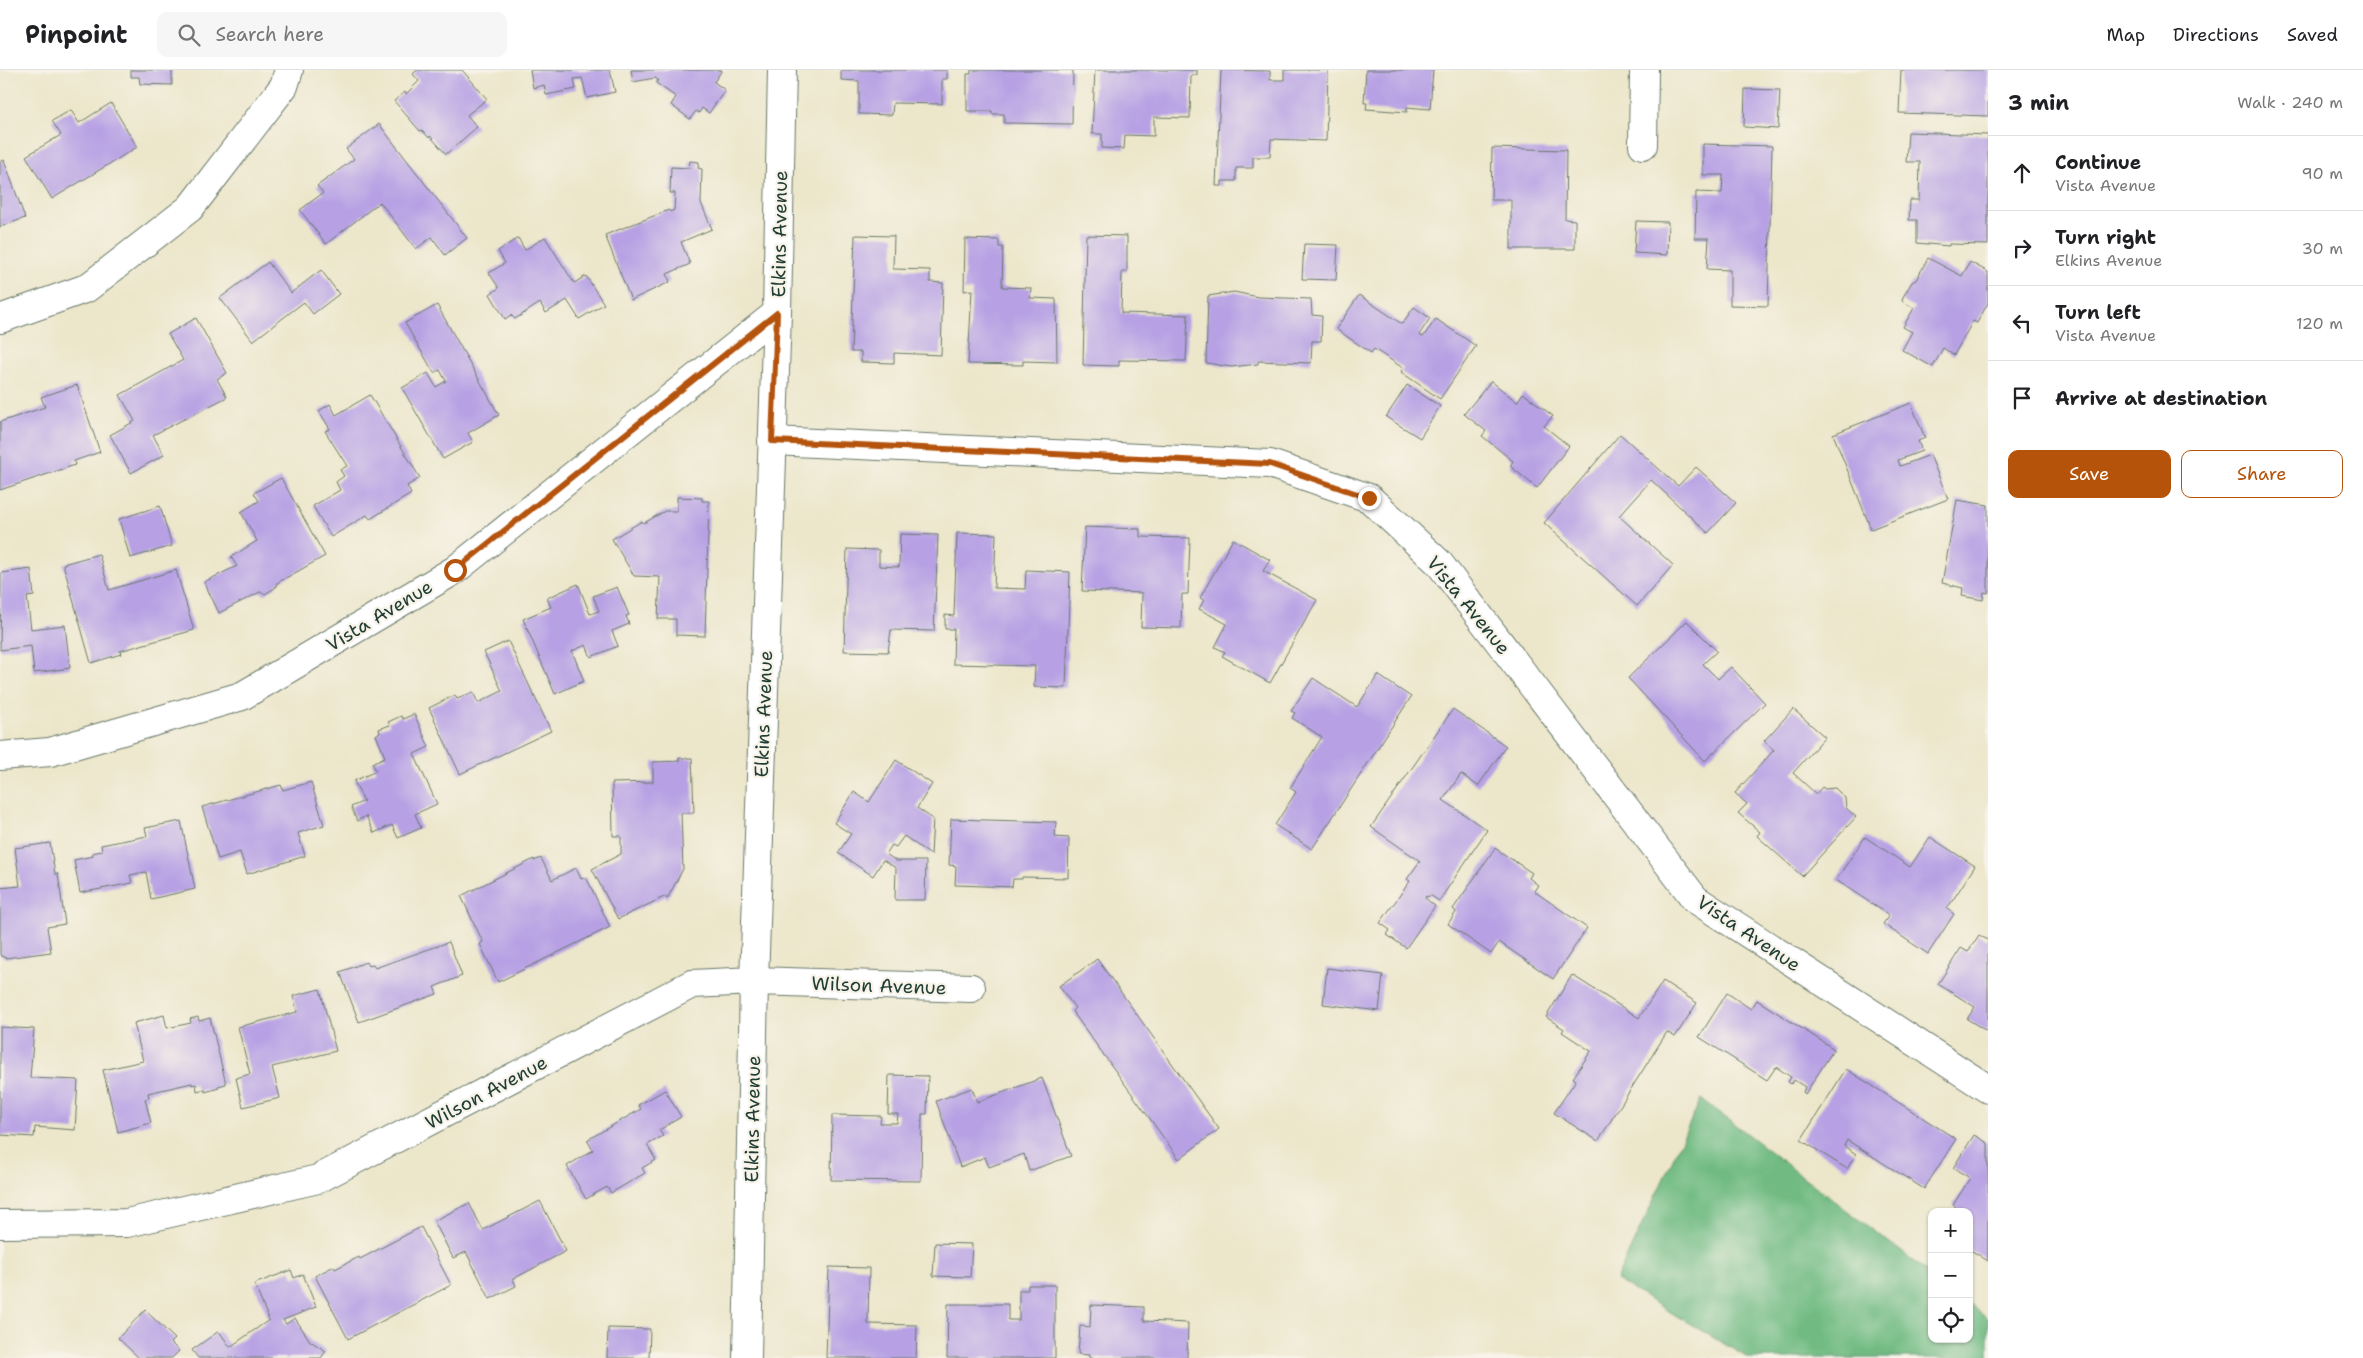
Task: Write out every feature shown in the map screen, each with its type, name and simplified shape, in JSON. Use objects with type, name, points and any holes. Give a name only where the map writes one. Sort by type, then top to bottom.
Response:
[{"type":"street","points":[[0,319],[87,288],[190,208],[284,86],[290,70]]},
{"type":"street","name":"Elkins Avenue","points":[[747,1358],[754,981],[777,313],[782,70]]},
{"type":"street","points":[[1642,145],[1644,70]]},
{"type":"street","name":"Vista Avenue","points":[[0,756],[50,752],[242,696],[455,570],[777,313]]},
{"type":"street","name":"Vista Avenue","points":[[772,441],[1270,464],[1369,498],[1439,563],[1695,900],[1988,1089]]},
{"type":"street","name":"Wilson Avenue","points":[[0,1224],[127,1223],[318,1179],[692,984],[754,981],[971,988]]},
{"type":"green space","points":[[1701,1099],[1928,1272],[1928,1343],[1973,1343],[1973,1307],[1988,1318],[1988,1358],[1748,1358],[1616,1280]]},
{"type":"building","points":[[131,70],[172,70],[172,85],[140,84],[139,77],[131,77]]},
{"type":"building","points":[[417,70],[462,70],[487,99],[467,115],[477,127],[446,154],[430,136],[429,138],[422,130],[420,131],[394,101],[405,92],[406,94],[419,81],[413,74]]},
{"type":"building","points":[[530,70],[610,70],[615,92],[587,98],[582,78],[574,79],[576,89],[546,95],[544,85],[533,88]]},
{"type":"building","points":[[631,70],[722,70],[714,82],[725,90],[709,113],[702,108],[699,113],[696,111],[690,119],[671,105],[676,97],[656,83],[658,80],[655,78],[633,82]]},
{"type":"building","points":[[841,70],[947,70],[947,79],[942,79],[942,104],[893,103],[892,115],[859,114],[859,81],[841,80]]},
{"type":"building","points":[[971,70],[1073,70],[1072,124],[1004,123],[1004,114],[992,114],[992,111],[967,111],[967,74],[971,74]]},
{"type":"building","points":[[1095,70],[1197,70],[1197,75],[1191,75],[1190,118],[1154,117],[1154,136],[1125,135],[1124,149],[1102,148],[1102,134],[1092,134]]},
{"type":"building","points":[[1221,70],[1270,71],[1270,80],[1284,80],[1284,70],[1328,70],[1326,141],[1271,139],[1270,157],[1253,157],[1253,168],[1236,168],[1236,181],[1222,181],[1222,186],[1216,186]]},
{"type":"building","points":[[1366,70],[1433,70],[1430,109],[1407,107],[1407,112],[1366,109],[1367,103],[1364,103]]},
{"type":"building","points":[[1901,70],[1988,70],[1988,116],[1899,113]]},
{"type":"building","points":[[1745,89],[1780,90],[1778,129],[1744,127]]},
{"type":"building","points":[[111,103],[137,147],[52,199],[26,156],[61,135],[52,121],[71,110],[79,123]]},
{"type":"building","points":[[379,124],[467,238],[445,255],[432,237],[416,249],[380,202],[326,244],[300,210],[323,193],[317,186],[354,159],[346,149]]},
{"type":"building","points":[[1908,132],[1988,135],[1988,245],[1949,244],[1949,246],[1917,243],[1917,220],[1909,220],[1910,200],[1919,200],[1920,162],[1906,162]]},
{"type":"building","points":[[1703,144],[1772,146],[1768,306],[1730,305],[1730,270],[1707,269],[1709,238],[1695,238],[1696,192],[1722,193],[1723,175],[1703,175]]},
{"type":"building","points":[[1492,148],[1566,150],[1565,219],[1575,220],[1575,249],[1511,249],[1511,200],[1491,200]]},
{"type":"building","points":[[4,160],[25,218],[0,227],[0,162]]},
{"type":"building","points":[[690,161],[699,162],[698,168],[702,169],[701,203],[712,229],[681,242],[690,264],[667,274],[670,282],[631,300],[605,235],[669,210],[670,212],[674,210],[675,193],[670,193],[671,167],[689,168]]},
{"type":"building","points":[[1636,221],[1668,222],[1667,255],[1634,253]]},
{"type":"building","points":[[855,235],[894,236],[893,269],[930,270],[930,282],[943,283],[941,355],[894,353],[894,363],[861,362],[861,352],[851,352]]},
{"type":"building","points":[[1086,235],[1127,236],[1127,272],[1122,272],[1121,313],[1188,315],[1186,361],[1119,360],[1119,366],[1083,365]]},
{"type":"building","points":[[545,237],[574,283],[586,276],[604,304],[579,319],[567,300],[546,313],[540,303],[515,319],[511,315],[505,319],[490,294],[499,288],[489,273],[505,263],[498,251],[518,238],[525,250]]},
{"type":"building","points":[[965,239],[999,240],[999,247],[1003,247],[1002,287],[1031,288],[1030,298],[1056,299],[1057,362],[1023,361],[1023,365],[968,364],[972,290],[964,291]]},
{"type":"building","points":[[1304,244],[1338,245],[1336,280],[1302,279]]},
{"type":"building","points":[[1928,258],[1962,276],[1970,262],[1988,272],[1988,303],[1977,323],[1973,321],[1954,355],[1943,348],[1933,367],[1902,350],[1912,332],[1903,327],[1914,308],[1902,301],[1903,297],[1912,282],[1916,280]]},
{"type":"building","points":[[268,262],[291,293],[321,270],[339,294],[313,314],[304,302],[253,341],[220,298]]},
{"type":"building","points":[[1234,292],[1258,297],[1311,299],[1312,315],[1322,316],[1321,341],[1312,341],[1311,363],[1258,361],[1258,364],[1231,367],[1206,363],[1208,296]]},
{"type":"building","points":[[1359,295],[1402,324],[1414,307],[1430,318],[1419,335],[1423,337],[1436,319],[1476,346],[1440,399],[1401,372],[1403,368],[1374,349],[1371,353],[1336,329]]},
{"type":"building","points":[[437,305],[499,415],[468,433],[473,442],[443,459],[402,388],[428,373],[436,387],[446,381],[440,370],[434,373],[405,323]]},
{"type":"building","points":[[196,318],[227,373],[217,379],[227,397],[153,435],[164,455],[131,473],[110,435],[135,421],[120,395],[183,360],[168,334]]},
{"type":"building","points":[[1491,381],[1517,402],[1523,393],[1553,416],[1544,426],[1569,446],[1537,488],[1510,466],[1513,461],[1482,436],[1486,431],[1464,414]]},
{"type":"building","points":[[77,385],[100,452],[74,461],[75,465],[0,490],[0,422],[45,407],[41,397]]},
{"type":"building","points":[[1407,385],[1440,406],[1420,438],[1386,417]]},
{"type":"building","points":[[370,395],[420,478],[407,486],[411,494],[370,519],[367,515],[331,537],[313,506],[340,490],[336,482],[344,476],[340,470],[347,466],[325,431],[330,429],[319,411],[330,404],[336,415]]},
{"type":"building","points":[[1911,403],[1925,438],[1918,441],[1922,451],[1898,460],[1900,466],[1930,455],[1948,499],[1871,529],[1833,434]]},
{"type":"building","points":[[1620,434],[1678,486],[1696,467],[1736,503],[1708,533],[1651,480],[1619,516],[1673,565],[1637,606],[1544,523]]},
{"type":"building","points":[[281,478],[325,556],[277,583],[275,588],[265,594],[260,592],[219,613],[204,582],[237,566],[231,557],[257,541],[241,512],[259,501],[254,493]]},
{"type":"building","points":[[677,497],[702,498],[702,501],[709,501],[705,636],[676,635],[676,619],[658,619],[660,577],[634,576],[612,539],[642,521],[644,523],[665,511],[677,511]]},
{"type":"building","points":[[1957,500],[1988,505],[1988,593],[1984,592],[1983,600],[1962,596],[1963,588],[1942,583]]},
{"type":"building","points":[[160,506],[172,546],[130,558],[119,519]]},
{"type":"building","points":[[1085,527],[1140,529],[1140,537],[1190,538],[1188,594],[1182,594],[1181,628],[1141,627],[1142,593],[1082,591]]},
{"type":"building","points":[[957,533],[996,534],[994,588],[1025,589],[1026,570],[1070,572],[1066,688],[1034,687],[1035,666],[953,664],[954,629],[945,629],[945,615],[954,616]]},
{"type":"building","points":[[900,534],[938,535],[934,631],[891,630],[888,652],[844,651],[847,549],[879,550],[879,566],[899,567]]},
{"type":"building","points":[[1233,539],[1270,560],[1263,571],[1317,600],[1270,683],[1222,656],[1225,652],[1215,647],[1227,624],[1199,609],[1204,600],[1200,598]]},
{"type":"building","points":[[99,554],[109,590],[176,570],[194,630],[120,651],[121,654],[91,663],[63,564]]},
{"type":"building","points":[[31,569],[34,596],[27,597],[31,629],[65,625],[70,668],[34,673],[31,646],[0,650],[1,573]]},
{"type":"building","points":[[578,584],[590,614],[599,611],[593,596],[617,587],[629,615],[626,616],[629,624],[612,631],[618,646],[591,657],[586,645],[572,651],[584,681],[555,694],[523,619],[551,607],[547,598]]},
{"type":"building","points":[[1687,621],[1717,651],[1703,664],[1718,679],[1731,667],[1765,703],[1705,761],[1628,678]]},
{"type":"building","points":[[508,641],[551,731],[460,774],[429,708],[455,695],[457,699],[473,692],[478,703],[502,691],[484,652]]},
{"type":"building","points":[[1378,675],[1411,697],[1312,849],[1275,825],[1296,792],[1290,788],[1322,737],[1292,718],[1295,713],[1291,711],[1313,678],[1357,707]]},
{"type":"building","points":[[1453,709],[1506,746],[1478,786],[1461,774],[1443,800],[1487,830],[1439,901],[1430,895],[1426,896],[1425,898],[1435,906],[1406,948],[1387,935],[1390,930],[1380,923],[1410,881],[1407,879],[1420,861],[1371,827]]},
{"type":"building","points":[[1793,709],[1825,737],[1793,773],[1816,794],[1822,787],[1825,789],[1835,788],[1845,798],[1846,808],[1856,817],[1802,876],[1757,836],[1760,832],[1738,813],[1747,804],[1735,793],[1774,750],[1764,741]]},
{"type":"building","points":[[414,714],[429,747],[414,754],[437,804],[415,814],[421,828],[398,838],[392,825],[374,833],[366,816],[357,821],[351,807],[364,801],[354,781],[376,771],[372,763],[385,757],[376,735],[380,733],[379,729],[390,725],[388,722],[401,716],[403,719]]},
{"type":"building","points":[[679,758],[692,758],[694,813],[681,813],[683,869],[667,899],[666,896],[618,919],[592,869],[621,854],[621,836],[613,836],[612,783],[653,782],[653,762],[679,761]]},
{"type":"building","points":[[896,760],[932,784],[917,808],[933,819],[931,855],[904,836],[896,847],[892,845],[886,854],[896,861],[926,861],[925,900],[895,900],[896,868],[883,860],[873,876],[838,853],[851,834],[834,823],[854,792],[869,802]]},
{"type":"building","points":[[311,782],[324,825],[298,833],[305,856],[247,874],[240,852],[218,859],[202,807],[281,785],[283,790]]},
{"type":"building","points":[[951,819],[1056,822],[1055,837],[1069,838],[1068,878],[1022,877],[1022,879],[1013,879],[1012,887],[955,885],[956,866],[949,865]]},
{"type":"building","points":[[181,821],[195,889],[151,899],[146,872],[130,875],[132,883],[80,893],[74,860],[93,856],[92,853],[102,851],[101,845],[147,836],[145,828]]},
{"type":"building","points":[[1865,837],[1910,867],[1930,837],[1975,866],[1947,909],[1954,914],[1928,954],[1883,924],[1889,915],[1836,880]]},
{"type":"building","points":[[50,843],[55,874],[58,874],[65,924],[47,927],[51,952],[6,958],[0,955],[0,888],[20,886],[15,848]]},
{"type":"building","points":[[1495,848],[1532,873],[1529,878],[1538,885],[1534,891],[1587,928],[1553,979],[1499,942],[1491,954],[1448,924],[1456,912],[1453,909]]},
{"type":"building","points":[[541,858],[552,880],[576,868],[581,879],[586,877],[610,927],[498,982],[480,944],[483,942],[461,896],[534,859],[534,861]]},
{"type":"building","points":[[1979,935],[1988,940],[1988,1032],[1967,1019],[1975,1007],[1938,984],[1961,948],[1968,952]]},
{"type":"building","points":[[449,942],[462,976],[434,987],[437,994],[359,1022],[340,972],[366,962],[368,966],[373,965],[375,968]]},
{"type":"building","points":[[1097,959],[1219,1129],[1179,1159],[1072,1011],[1075,1008],[1059,986]]},
{"type":"building","points":[[1327,968],[1383,975],[1379,1011],[1323,1004]]},
{"type":"building","points":[[1572,975],[1639,1018],[1663,981],[1697,1003],[1675,1037],[1667,1032],[1598,1141],[1554,1113],[1576,1080],[1573,1078],[1591,1051],[1562,1032],[1564,1029],[1546,1017]]},
{"type":"building","points":[[320,989],[336,1051],[272,1067],[280,1098],[243,1107],[236,1078],[250,1074],[238,1027],[297,1012],[293,996]]},
{"type":"building","points":[[1727,993],[1751,1009],[1757,1000],[1834,1049],[1805,1094],[1803,1092],[1805,1087],[1794,1080],[1791,1084],[1788,1082],[1791,1077],[1776,1067],[1767,1080],[1699,1037]]},
{"type":"building","points":[[164,1015],[167,1028],[191,1023],[190,1019],[198,1017],[199,1021],[210,1018],[226,1084],[205,1092],[205,1089],[197,1091],[196,1084],[192,1085],[192,1083],[148,1093],[149,1098],[145,1099],[151,1123],[118,1132],[103,1070],[143,1061],[134,1023]]},
{"type":"building","points":[[0,1027],[34,1029],[30,1078],[78,1080],[75,1130],[35,1127],[34,1137],[0,1135]]},
{"type":"building","points":[[1846,1069],[1956,1139],[1924,1189],[1847,1140],[1844,1146],[1856,1154],[1847,1169],[1801,1140]]},
{"type":"building","points":[[889,1075],[928,1076],[927,1114],[922,1114],[921,1181],[831,1180],[832,1115],[881,1116],[880,1123],[897,1123],[898,1114],[888,1114]]},
{"type":"building","points":[[1042,1078],[1071,1156],[1029,1171],[1024,1154],[989,1167],[985,1157],[960,1167],[936,1101],[972,1088],[977,1102]]},
{"type":"building","points":[[665,1090],[681,1117],[659,1130],[663,1136],[647,1145],[656,1160],[642,1168],[645,1173],[611,1193],[607,1187],[586,1199],[567,1166],[593,1150],[587,1140],[641,1109],[638,1105]]},
{"type":"building","points":[[1974,1135],[1988,1143],[1988,1261],[1973,1252],[1973,1208],[1957,1208],[1953,1205],[1970,1178],[1953,1168]]},
{"type":"building","points":[[540,1201],[566,1251],[513,1279],[516,1286],[490,1299],[466,1252],[453,1258],[434,1221],[469,1203],[483,1230]]},
{"type":"building","points":[[421,1227],[451,1285],[348,1339],[315,1276],[334,1266],[335,1269],[359,1257],[360,1259]]},
{"type":"building","points":[[935,1243],[972,1244],[970,1277],[933,1276]]},
{"type":"building","points":[[829,1267],[869,1268],[868,1324],[917,1325],[916,1358],[826,1358]]},
{"type":"building","points":[[291,1270],[294,1278],[303,1274],[316,1307],[283,1320],[286,1324],[295,1318],[310,1341],[326,1351],[321,1358],[198,1358],[192,1350],[219,1331],[230,1347],[269,1320],[254,1284]]},
{"type":"building","points":[[1028,1285],[1055,1285],[1055,1358],[947,1358],[948,1304],[1008,1304],[1008,1320],[1019,1320],[1019,1290],[1028,1290]]},
{"type":"building","points":[[1091,1305],[1144,1307],[1144,1321],[1188,1323],[1187,1358],[1089,1358],[1089,1355],[1078,1354],[1080,1326],[1090,1327]]},
{"type":"building","points":[[145,1310],[175,1339],[171,1343],[179,1351],[172,1358],[139,1358],[118,1338]]},
{"type":"building","points":[[608,1328],[650,1329],[649,1358],[607,1358]]},
{"type":"route","points":[[455,570],[777,313],[772,441],[1270,464],[1369,498]]}]
